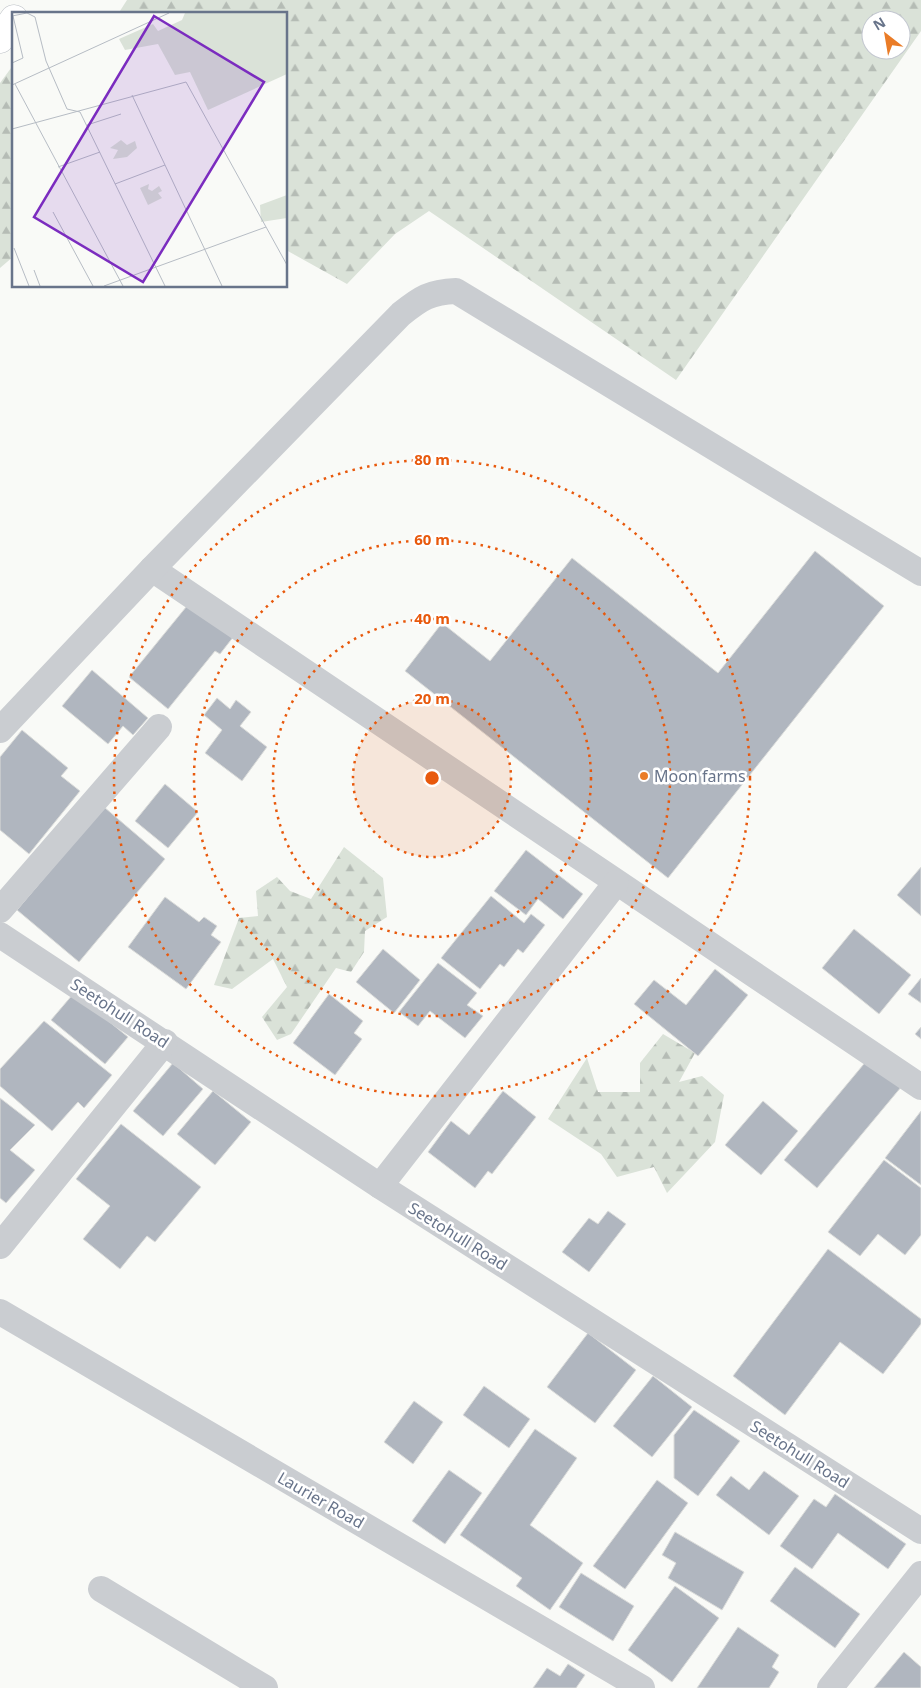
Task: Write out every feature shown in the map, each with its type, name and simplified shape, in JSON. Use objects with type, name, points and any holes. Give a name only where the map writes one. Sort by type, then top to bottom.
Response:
[{"type":"main road","points":[[18,12],[26,0]]},
{"type":"main road","points":[[0,39],[12,22]]},
{"type":"street","points":[[0,730],[152,569],[401,314],[422,297],[440,291],[456,291],[921,573]]},
{"type":"street","points":[[152,569],[616,884],[921,1087]]},
{"type":"street","points":[[0,910],[159,727]]},
{"type":"street","points":[[380,1186],[616,884]]},
{"type":"street","name":"Seetohull Road","points":[[0,935],[165,1042],[380,1186],[921,1531]]},
{"type":"street","points":[[0,1246],[165,1042]]},
{"type":"street","name":"Laurier Road","points":[[0,1312],[642,1688]]},
{"type":"street","points":[[830,1688],[921,1574]]},
{"type":"street","points":[[100,1589],[265,1688]]},
{"type":"green space","points":[[127,0],[921,0],[921,31],[911,45],[911,10],[861,10],[861,60],[901,60],[676,380],[429,211],[395,234],[347,284],[288,251],[288,12],[119,12]]},
{"type":"green space","points":[[12,67],[12,258],[0,268],[0,83]]},
{"type":"green space","points":[[344,847],[383,878],[387,917],[365,931],[364,952],[351,972],[336,968],[291,1034],[277,1040],[262,1017],[287,987],[273,959],[232,989],[214,985],[239,918],[258,916],[256,891],[277,877],[290,891],[311,899]]},
{"type":"green space","points":[[663,1034],[695,1053],[679,1082],[702,1076],[724,1095],[715,1142],[667,1193],[654,1167],[617,1177],[601,1154],[548,1119],[587,1058],[598,1092],[640,1092],[640,1063]]},
{"type":"building","name":"Moon farms","points":[[815,551],[884,606],[668,878],[405,671],[442,623],[490,661],[572,558],[718,673]]},
{"type":"building","points":[[191,601],[234,636],[220,654],[215,651],[168,709],[129,677]]},
{"type":"building","points":[[92,670],[148,718],[133,735],[123,726],[108,744],[62,706]]},
{"type":"building","points":[[217,698],[230,709],[236,700],[251,712],[240,726],[267,747],[242,781],[205,753],[222,730],[204,715]]},
{"type":"building","points":[[22,730],[68,768],[61,776],[80,791],[29,854],[0,830],[0,757]]},
{"type":"building","points":[[165,784],[198,812],[168,848],[135,821]]},
{"type":"building","points":[[104,807],[165,859],[79,962],[17,910]]},
{"type":"building","points":[[526,850],[583,894],[563,919],[538,899],[526,915],[494,891]]},
{"type":"building","points":[[921,867],[921,916],[897,895]]},
{"type":"building","points":[[491,896],[524,923],[531,914],[545,925],[523,953],[518,949],[504,967],[500,964],[480,989],[441,958]]},
{"type":"building","points":[[165,897],[199,922],[204,917],[217,926],[211,935],[221,942],[186,989],[128,947]]},
{"type":"building","points":[[854,929],[911,975],[879,1014],[822,968]]},
{"type":"building","points":[[383,949],[420,980],[394,1013],[356,982]]},
{"type":"building","points":[[438,963],[477,993],[467,1005],[483,1016],[465,1038],[430,1011],[418,1026],[399,1012]]},
{"type":"building","points":[[715,969],[748,995],[698,1056],[634,1004],[654,980],[686,1005]]},
{"type":"building","points":[[921,978],[921,1003],[908,994]]},
{"type":"building","points":[[74,993],[128,1037],[105,1064],[51,1020]]},
{"type":"building","points":[[329,994],[363,1021],[354,1033],[362,1039],[335,1075],[293,1043]]},
{"type":"building","points":[[44,1021],[112,1075],[84,1108],[78,1102],[52,1131],[0,1086],[0,1069]]},
{"type":"building","points":[[921,1027],[921,1039],[915,1034]]},
{"type":"building","points":[[868,1059],[902,1086],[817,1188],[784,1160]]},
{"type":"building","points":[[173,1063],[203,1089],[163,1136],[133,1111]]},
{"type":"building","points":[[213,1091],[251,1122],[215,1165],[177,1134]]},
{"type":"building","points":[[503,1091],[536,1117],[492,1174],[488,1171],[475,1188],[428,1152],[451,1121],[469,1135]]},
{"type":"building","points":[[0,1098],[35,1125],[10,1150],[35,1170],[6,1203],[0,1198]]},
{"type":"building","points":[[763,1101],[798,1131],[761,1175],[725,1145]]},
{"type":"building","points":[[921,1111],[921,1185],[885,1158]]},
{"type":"building","points":[[121,1124],[201,1187],[155,1242],[147,1236],[120,1269],[83,1239],[110,1206],[76,1179]]},
{"type":"building","points":[[884,1160],[921,1188],[921,1235],[905,1255],[878,1234],[860,1256],[828,1232]]},
{"type":"building","points":[[608,1211],[626,1224],[589,1272],[562,1252],[589,1218],[598,1224]]},
{"type":"building","points":[[828,1249],[921,1319],[921,1324],[883,1374],[840,1342],[785,1415],[733,1376]]},
{"type":"building","points":[[588,1333],[636,1370],[595,1423],[547,1387]]},
{"type":"building","points":[[653,1376],[692,1407],[652,1457],[613,1426]]},
{"type":"building","points":[[484,1386],[530,1419],[509,1448],[463,1415]]},
{"type":"building","points":[[414,1401],[443,1422],[413,1464],[384,1442]]},
{"type":"building","points":[[694,1410],[740,1441],[698,1496],[674,1478],[674,1435]]},
{"type":"building","points":[[535,1429],[577,1458],[530,1525],[583,1563],[550,1610],[516,1586],[522,1578],[460,1535]]},
{"type":"building","points":[[449,1470],[482,1493],[445,1544],[412,1521]]},
{"type":"building","points":[[764,1471],[799,1496],[769,1535],[716,1495],[731,1476],[749,1490]]},
{"type":"building","points":[[657,1480],[688,1503],[625,1589],[593,1566]]},
{"type":"building","points":[[835,1494],[906,1544],[888,1569],[838,1533],[812,1569],[780,1546],[814,1499],[826,1507]]},
{"type":"building","points":[[675,1532],[744,1572],[722,1610],[668,1578],[676,1563],[662,1555]]},
{"type":"building","points":[[795,1567],[860,1614],[835,1648],[770,1601]]},
{"type":"building","points":[[581,1573],[634,1606],[613,1641],[559,1607]]},
{"type":"building","points":[[675,1586],[719,1618],[672,1682],[628,1650]]},
{"type":"building","points":[[738,1627],[779,1655],[772,1667],[779,1672],[769,1688],[697,1688]]},
{"type":"building","points":[[904,1652],[921,1667],[921,1688],[874,1688]]},
{"type":"building","points":[[568,1664],[585,1675],[576,1688],[533,1688],[547,1668],[560,1676]]},
{"type":"place","name":"Moon farms","points":[[644,776]]}]
